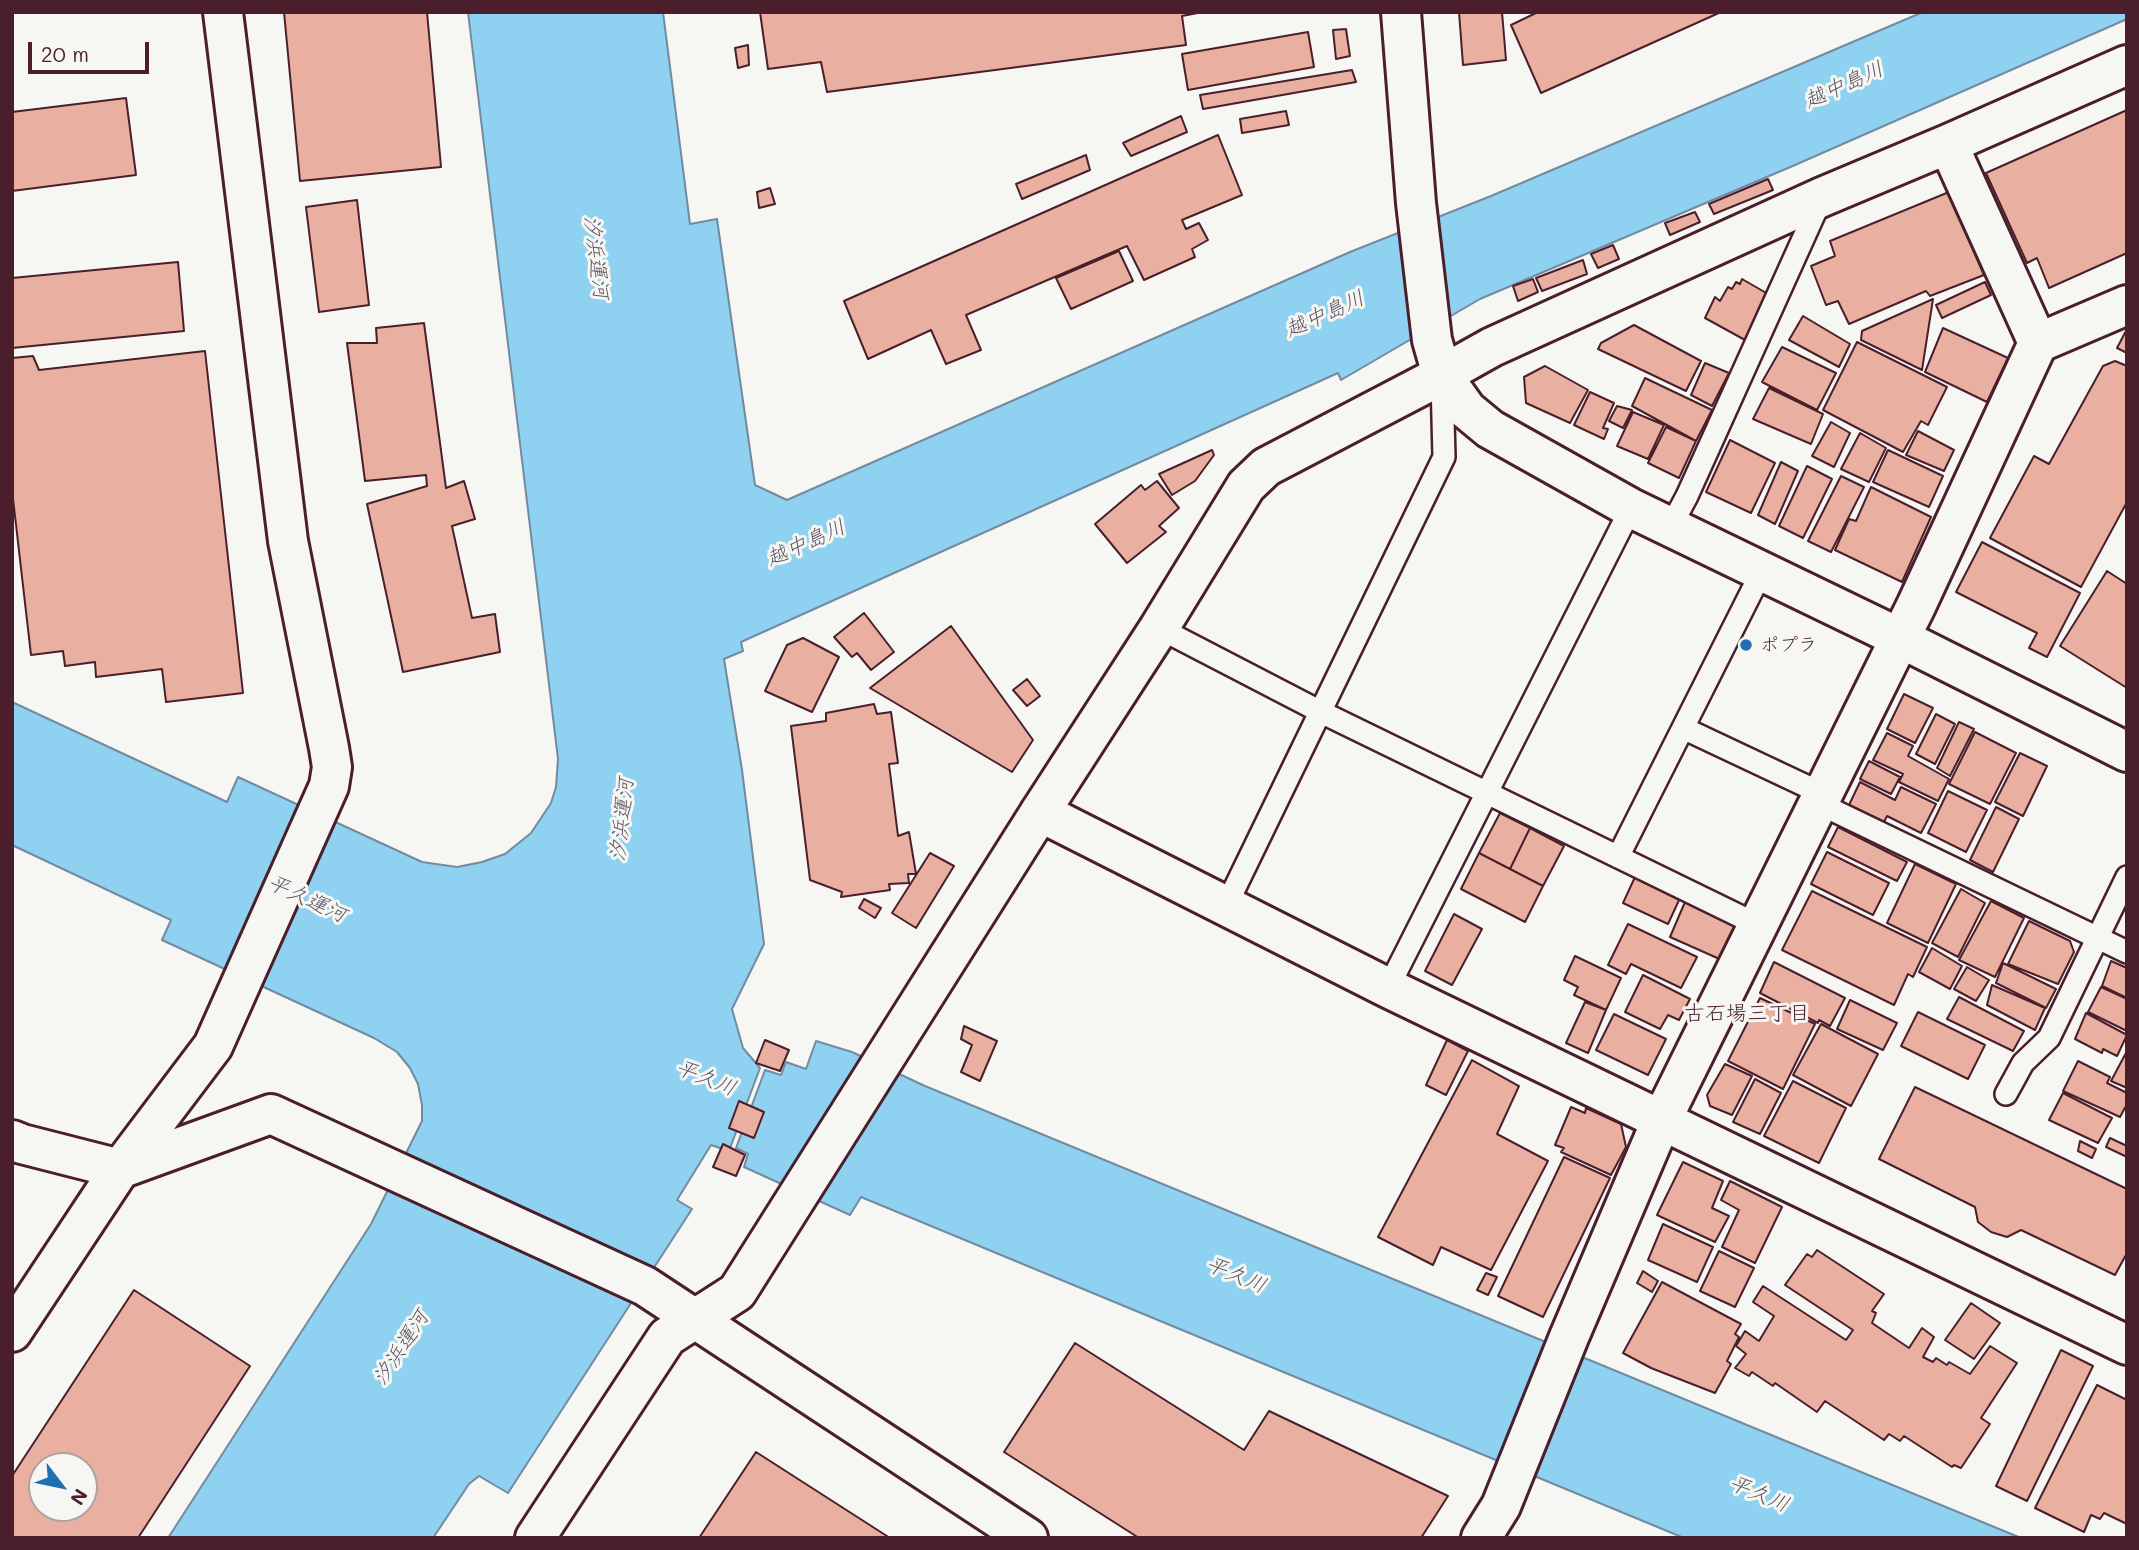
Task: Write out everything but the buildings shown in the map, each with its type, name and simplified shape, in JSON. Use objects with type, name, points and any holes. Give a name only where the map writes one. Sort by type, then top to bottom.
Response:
[{"type":"street","points":[[12,1332],[120,1169],[213,1046],[329,786],[332,767],[329,748],[288,541],[223,12]]},
{"type":"street","points":[[1401,12],[1416,203],[1437,358],[1467,410],[1490,429],[1630,508],[1900,638],[2127,752]]},
{"type":"street","points":[[535,1538],[667,1337],[737,1293],[1159,628],[1230,509],[1246,486],[1266,467],[1437,358],[1492,347],[1822,197],[2127,65]]},
{"type":"street","points":[[1948,144],[2038,343]]},
{"type":"street","points":[[1481,1538],[1502,1506],[1569,1337],[1662,1119],[1900,638],[2038,343],[2127,305]]},
{"type":"street","points":[[1040,812],[1388,988],[2127,1345]]},
{"type":"street","points":[[12,1140],[120,1169],[271,1114],[637,1283],[1028,1538]]},
{"type":"lane","points":[[1671,526],[1822,197]]},
{"type":"lane","points":[[1226,906],[1444,457],[1437,358]]},
{"type":"lane","points":[[1388,988],[1630,508]]},
{"type":"lane","points":[[1618,857],[1762,571]]},
{"type":"lane","points":[[1159,628],[1321,712],[1758,925]]},
{"type":"lane","points":[[1683,728],[2127,952]]},
{"type":"lane","points":[[2006,1094],[2023,1063],[2049,1038],[2127,877]]},
{"type":"water","points":[[468,12],[663,12],[690,224],[717,219],[755,485],[787,500],[1350,252],[1491,196],[1923,12],[2127,12],[2127,19],[1795,165],[1480,299],[1341,380],[1338,373],[741,642],[743,651],[724,659],[742,770],[764,944],[732,1009],[743,1048],[760,1068],[729,1151],[711,1145],[677,1200],[692,1209],[508,1493],[479,1476],[469,1484],[433,1538],[168,1538],[371,1224],[422,1121],[422,1105],[418,1084],[397,1052],[374,1038],[162,940],[171,920],[12,845],[12,702],[227,802],[238,777],[422,862],[457,867],[505,854],[531,833],[551,803],[556,787],[558,759]]},
{"type":"water","name":"平久川","points":[[816,1041],[852,1052],[925,1086],[2021,1538],[1684,1538],[861,1197],[850,1215],[744,1167],[748,1154],[736,1148],[765,1070],[781,1075],[786,1062],[806,1069]]},
{"type":"place","name":"ポプラ","points":[[1746,645]]},
{"type":"district","name":"古石場三丁目","points":[[1747,1014]]},
{"type":"water label","name":"越中島川","points":[[1844,85]]},
{"type":"water label","name":"汐浜運河","points":[[596,257]]},
{"type":"water label","name":"越中島川","points":[[1325,314]]},
{"type":"water label","name":"越中島川","points":[[806,543]]},
{"type":"water label","name":"汐浜運河","points":[[622,820]]},
{"type":"water label","name":"平久運河","points":[[307,899]]},
{"type":"water label","name":"汐浜運河","points":[[401,1348]]}]
